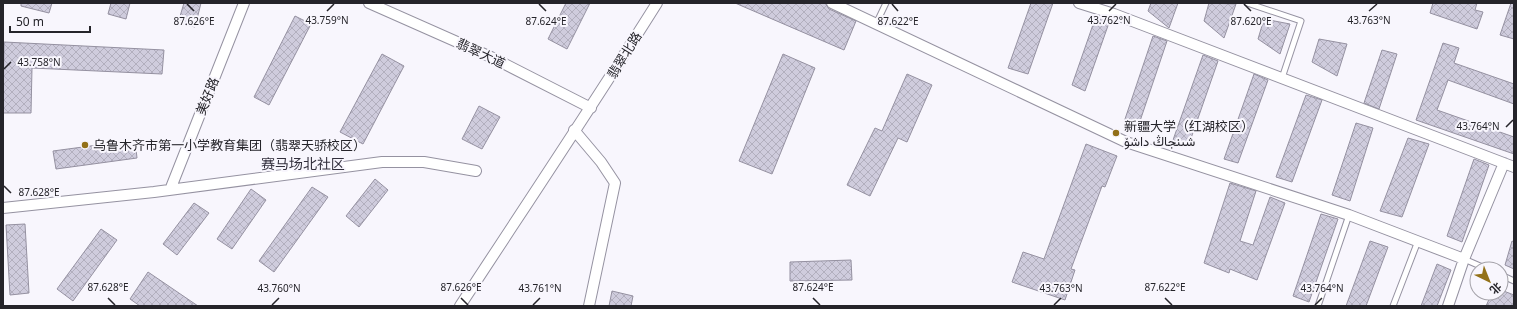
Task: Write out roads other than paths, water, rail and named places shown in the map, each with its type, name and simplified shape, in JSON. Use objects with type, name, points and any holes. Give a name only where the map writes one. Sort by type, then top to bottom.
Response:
[{"type":"street","name":"美好路","points":[[170,190],[244,3]]},
{"type":"street","name":"翡翠大道","points":[[369,3],[491,57],[591,108]]},
{"type":"street","name":"翡翠北路","points":[[460,306],[574,130],[591,108],[657,3]]},
{"type":"street","points":[[832,3],[1126,142],[1349,215],[1464,259]]},
{"type":"street","points":[[1079,3],[1114,14],[1514,167]]},
{"type":"street","points":[[574,130],[615,183],[589,306]]},
{"type":"street","points":[[3,208],[170,190],[382,162],[424,162],[476,171]]},
{"type":"street","points":[[1448,306],[1464,259],[1504,163]]},
{"type":"lane","points":[[876,24],[886,3]]},
{"type":"lane","points":[[1247,3],[1301,22],[1282,78]]},
{"type":"lane","points":[[1318,306],[1349,215]]},
{"type":"lane","points":[[1393,306],[1418,241]]},
{"type":"lane","points":[[1464,259],[1469,261]]},
{"type":"place","name":"新疆大学（红湖校区） شىنجاڭ داشۆ","points":[[1116,133]]},
{"type":"place","name":"乌鲁木齐市第一小学教育集团（翡翠天骄校区）","points":[[85,145]]},
{"type":"district","name":"赛马场北社区","points":[[303,163]]}]
